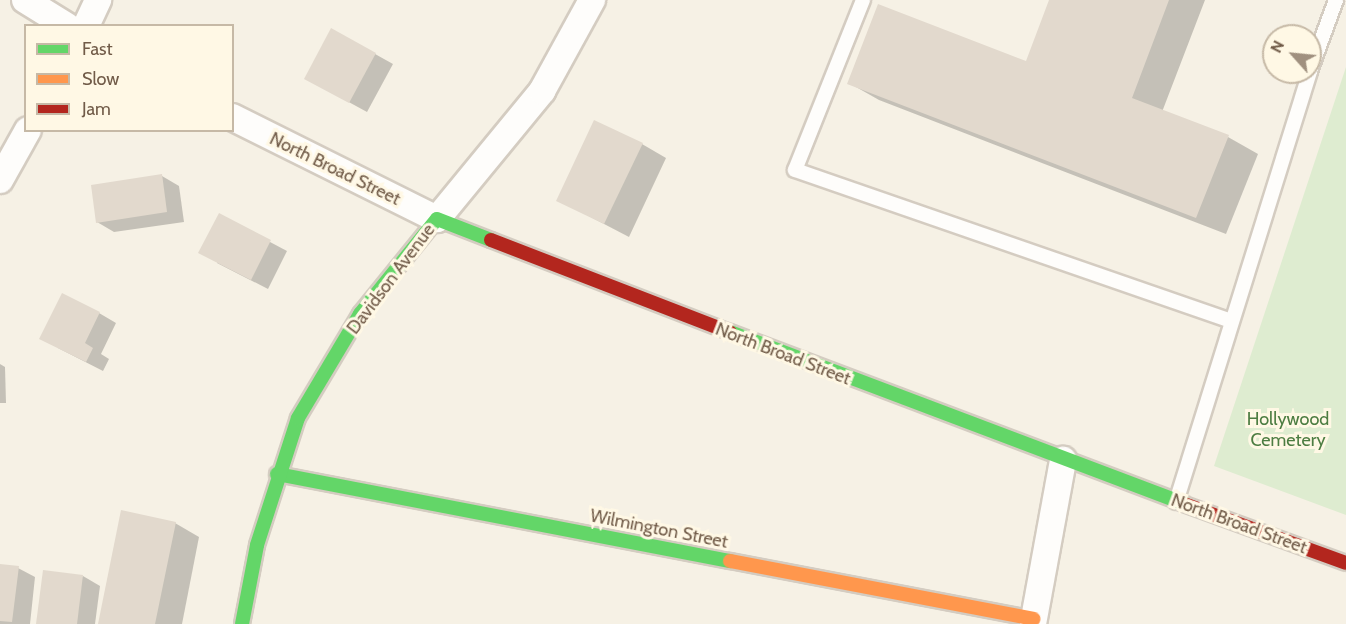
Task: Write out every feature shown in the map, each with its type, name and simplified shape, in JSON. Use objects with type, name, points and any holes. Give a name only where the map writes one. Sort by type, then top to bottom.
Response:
[{"type":"street","points":[[25,0],[64,24]]},
{"type":"street","points":[[87,24],[98,0]]},
{"type":"street","name":"Davidson Avenue","points":[[242,624],[256,545],[277,474],[298,418],[360,314],[542,91],[591,0]]},
{"type":"street","name":"North Broad Street","points":[[234,118],[437,219],[1063,460],[1346,563]]},
{"type":"street","points":[[0,180],[27,132]]},
{"type":"street","points":[[1034,621],[1063,460]]},
{"type":"street","name":"Wilmington Street","points":[[277,474],[1034,621]]},
{"type":"lane","points":[[862,0],[795,170],[1232,321]]},
{"type":"lane","points":[[1322,39],[1336,0]]},
{"type":"lane","points":[[1176,502],[1306,84]]},
{"type":"green space","name":"Hollywood Cemetery","points":[[1346,67],[1346,515],[1214,466]]},
{"type":"building","points":[[1049,0],[1169,0],[1132,98],[1229,135],[1196,218],[847,84],[878,4],[1026,61]]},
{"type":"building","points":[[331,28],[376,53],[349,103],[304,79]]},
{"type":"building","points":[[594,120],[643,143],[604,224],[556,201]]},
{"type":"building","points":[[162,174],[167,212],[96,223],[91,185]]},
{"type":"building","points":[[219,213],[271,240],[251,280],[198,253]]},
{"type":"building","points":[[62,293],[100,312],[85,343],[93,348],[86,362],[39,339]]},
{"type":"building","points":[[121,510],[176,522],[155,624],[98,624]]},
{"type":"building","points":[[0,564],[19,566],[12,622],[0,621]]},
{"type":"building","points":[[43,570],[83,575],[77,624],[36,624]]},
{"type":"traffic: fast","points":[[242,624],[257,545],[298,418],[360,314],[437,219],[491,240]]},
{"type":"traffic: fast","points":[[730,332],[1184,504]]},
{"type":"traffic: fast","points":[[277,474],[730,561]]},
{"type":"traffic: slow","points":[[730,561],[1034,619]]},
{"type":"traffic: jam","points":[[491,240],[730,332]]},
{"type":"traffic: jam","points":[[1184,504],[1346,563]]}]
